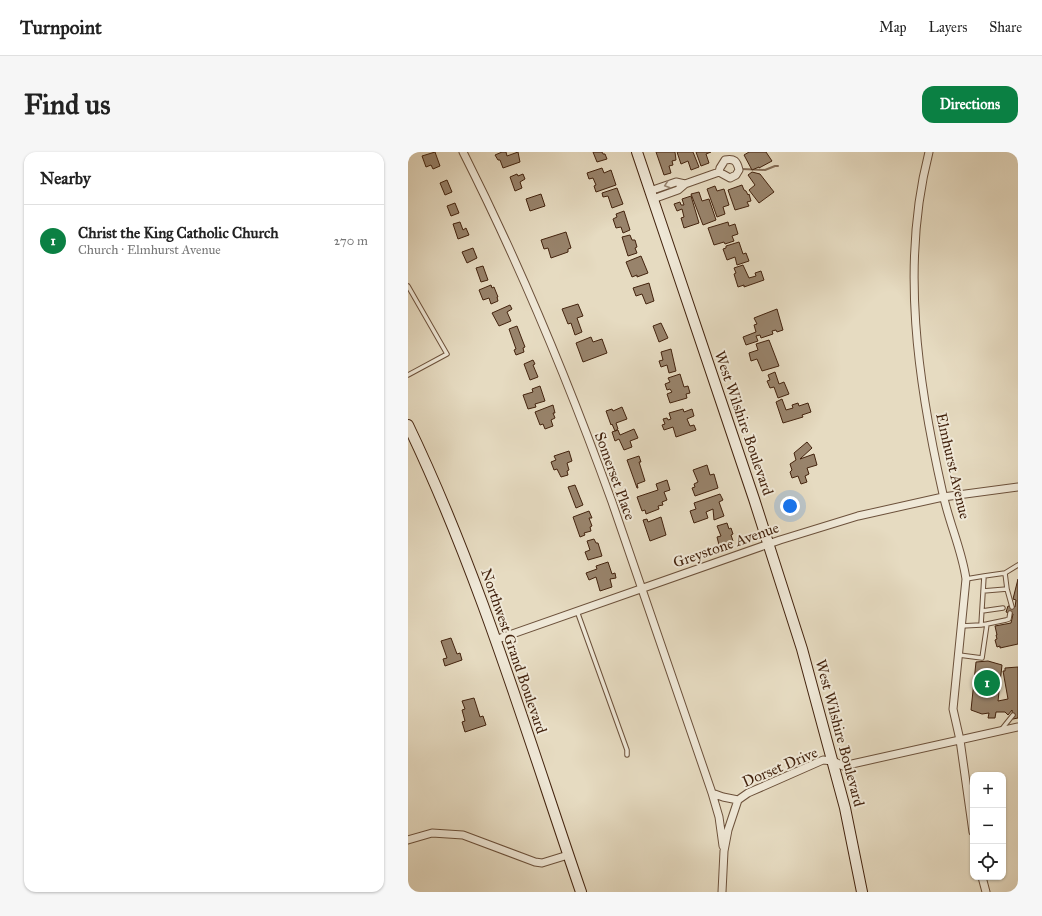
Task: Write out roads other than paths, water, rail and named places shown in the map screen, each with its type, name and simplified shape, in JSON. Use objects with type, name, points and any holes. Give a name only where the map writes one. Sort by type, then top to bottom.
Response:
[{"type":"street","name":"Somerset Place","points":[[464,152],[522,277],[565,380],[611,501],[712,793],[724,851]]},
{"type":"street","name":"West Wilshire Boulevard","points":[[637,152],[769,544],[802,649],[845,808],[862,892]]},
{"type":"street","name":"Elmhurst Avenue","points":[[929,152],[921,192],[915,238],[915,322],[923,387],[943,497],[964,563],[966,579],[953,709],[960,740],[970,811]]},
{"type":"street","points":[[651,195],[678,190],[685,184],[719,172]]},
{"type":"street","name":"Northwest Grand Boulevard","points":[[408,425],[446,509],[468,564],[581,892]]},
{"type":"street","name":"Greystone Avenue","points":[[495,640],[803,532],[858,516],[943,497],[1018,487]]},
{"type":"street","name":"Dorset Drive","points":[[722,892],[724,851],[728,830],[738,800],[748,793],[823,760],[833,761],[844,766],[1018,727]]},
{"type":"street","points":[[712,793],[738,800]]},
{"type":"street","points":[[408,840],[432,833],[463,835],[535,862],[542,863],[568,855]]},
{"type":"street","points":[[983,880],[986,892]]},
{"type":"lane","points":[[408,286],[447,354],[408,375]]},
{"type":"lane","points":[[966,579],[1004,573],[1018,565]]},
{"type":"lane","points":[[1004,573],[1012,607]]},
{"type":"lane","points":[[981,625],[984,576]]},
{"type":"lane","points":[[984,591],[1007,589]]},
{"type":"lane","points":[[982,611],[1003,608]]},
{"type":"lane","points":[[577,611],[627,750],[626,755]]},
{"type":"lane","points":[[962,626],[981,625],[1008,620],[1010,613]]},
{"type":"lane","points":[[959,655],[982,658],[987,624]]},
{"type":"lane","points":[[1000,731],[1012,715]]},
{"type":"waterway","points":[[742,169],[765,170],[778,166]]},
{"type":"place","name":"Christ the King Catholic Church","points":[[987,683]]}]
